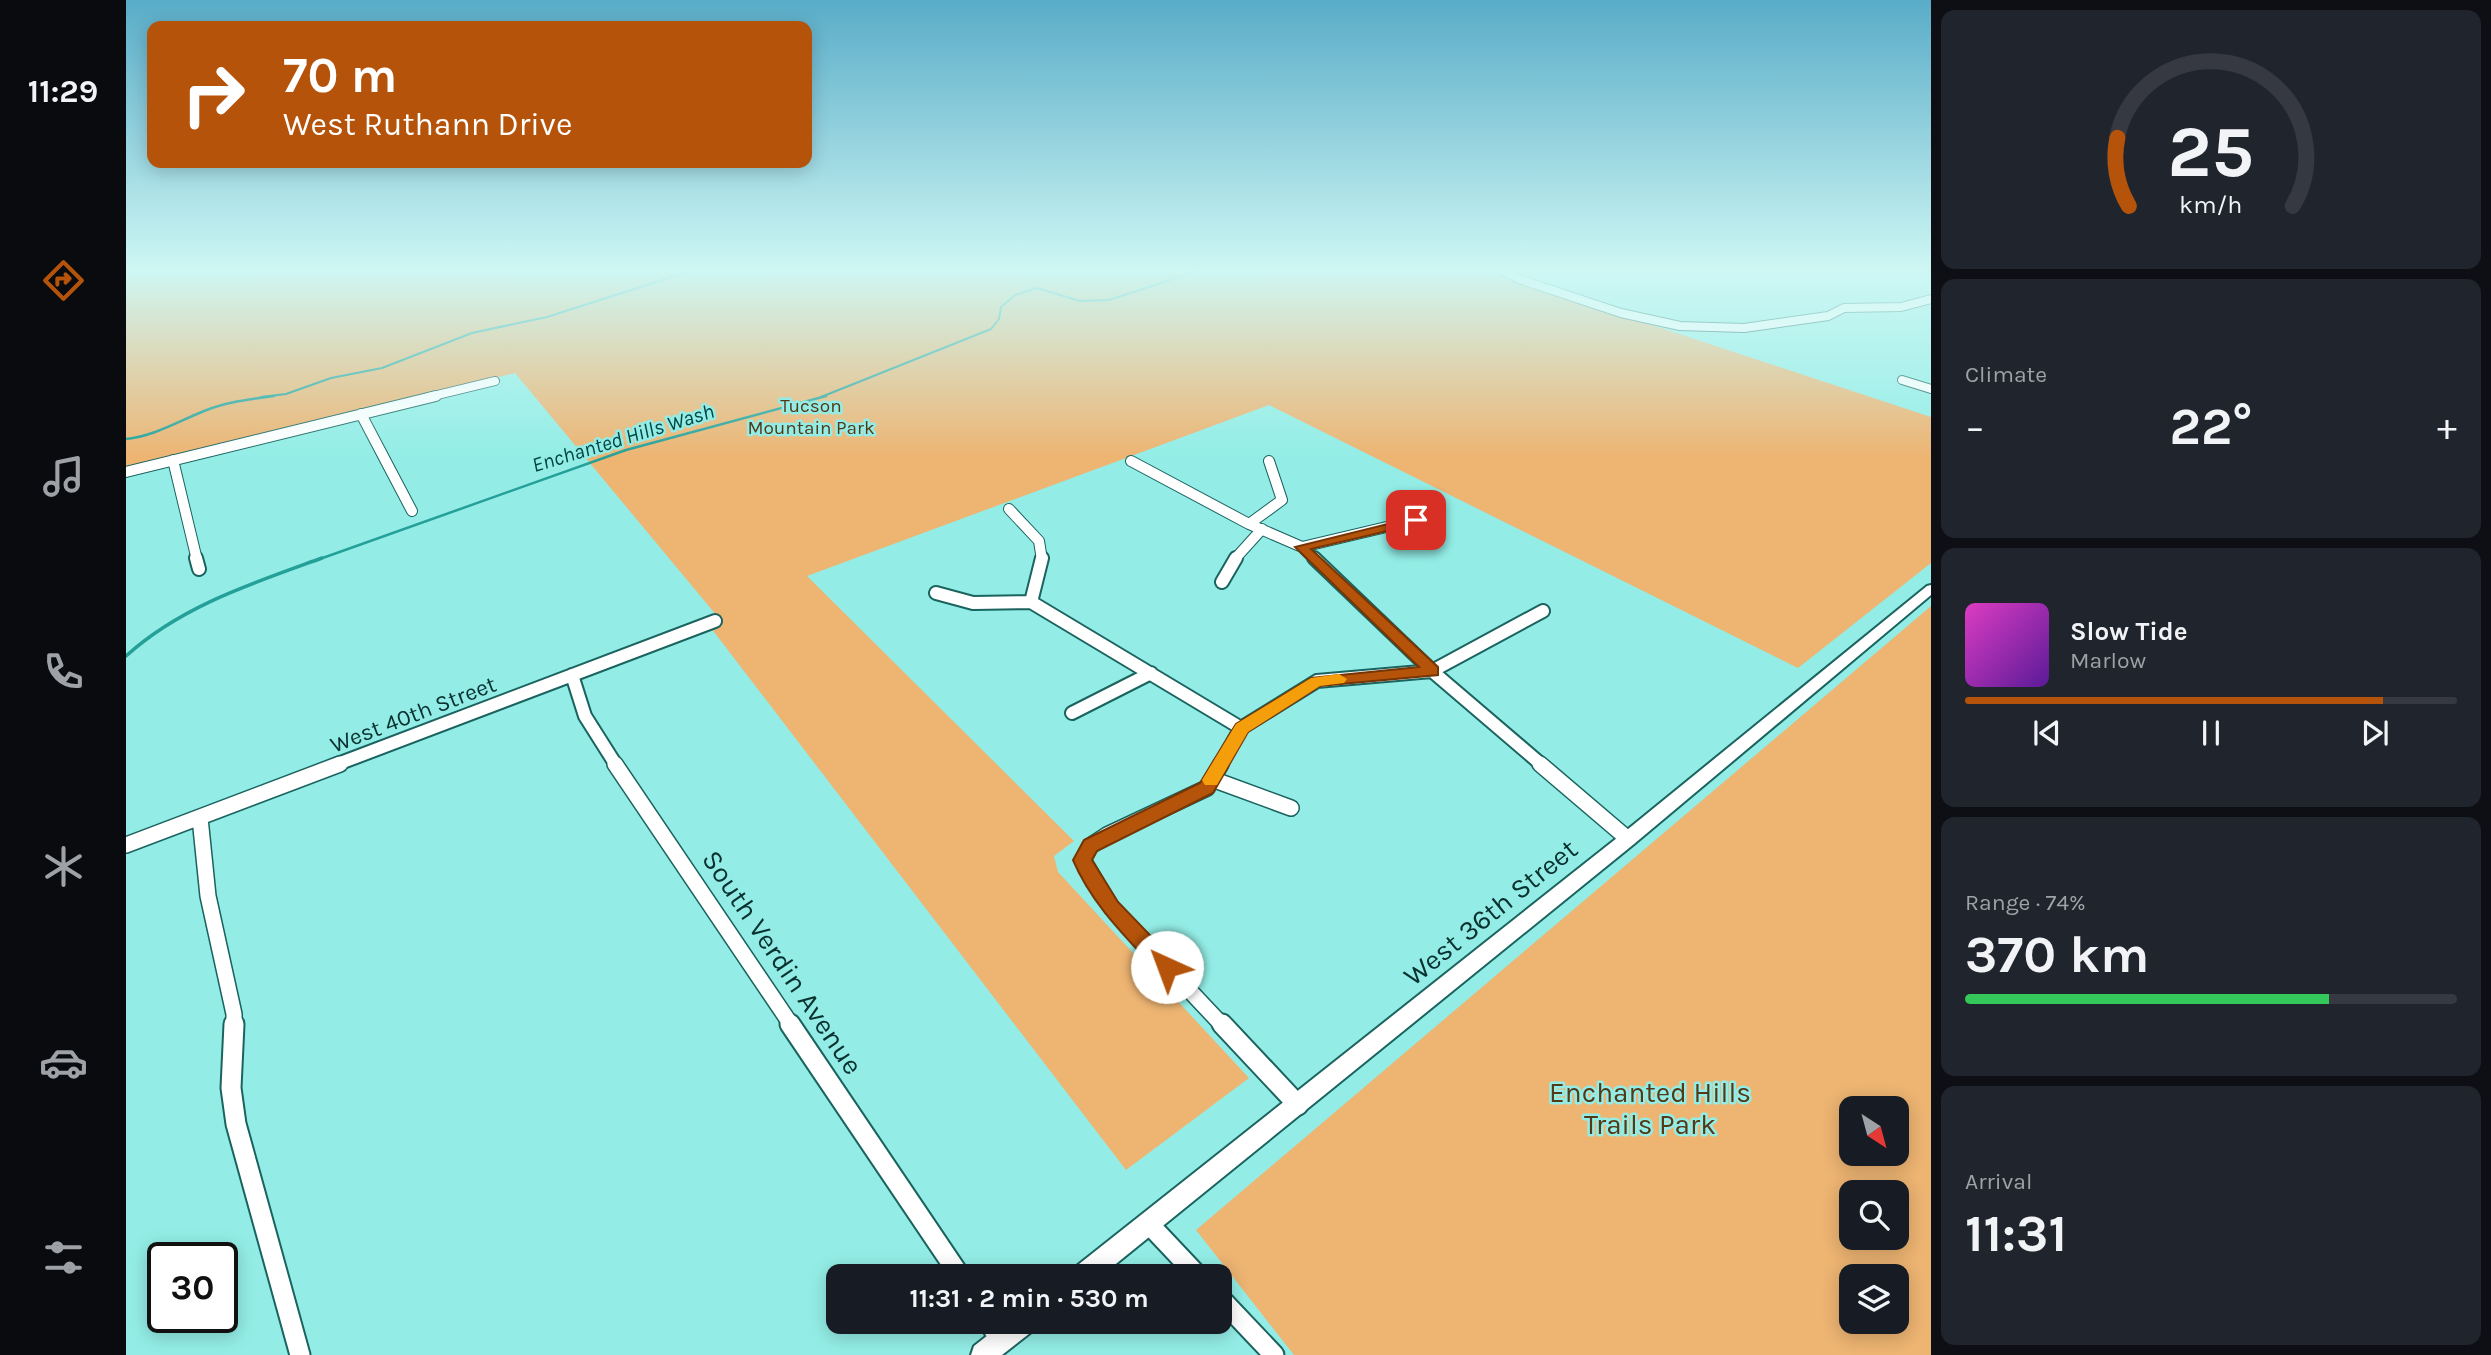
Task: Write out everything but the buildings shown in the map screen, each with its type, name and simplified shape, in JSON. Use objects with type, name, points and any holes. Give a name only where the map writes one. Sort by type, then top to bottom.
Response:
[{"type":"street","points":[[1902,380],[1931,389]]},
{"type":"street","points":[[126,472],[495,381]]},
{"type":"street","points":[[360,414],[412,511]]},
{"type":"street","points":[[173,460],[199,569]]},
{"type":"street","points":[[1130,461],[1249,524],[1301,547],[1432,671],[1628,839]]},
{"type":"street","points":[[1249,524],[1282,500],[1269,461]]},
{"type":"street","points":[[1009,509],[1038,533],[1045,550],[1031,602]]},
{"type":"street","points":[[1301,547],[1416,520]]},
{"type":"street","points":[[1222,582],[1228,567],[1262,529]]},
{"type":"street","name":"West 36th Street","points":[[1097,1264],[1628,839],[1931,589]]},
{"type":"street","points":[[936,593],[974,603],[1031,602],[1241,728]]},
{"type":"street","points":[[1298,1105],[1111,908],[1083,860],[1090,846],[1107,835],[1206,788],[1241,728],[1317,681],[1432,671],[1543,611]]},
{"type":"street","name":"West 40th Street","points":[[126,845],[715,621]]},
{"type":"street","points":[[1072,713],[1151,673]]},
{"type":"street","name":"South Verdin Avenue","points":[[572,675],[585,716],[601,743],[952,1264]]},
{"type":"street","points":[[1212,779],[1292,808]]},
{"type":"street","points":[[200,818],[208,896],[234,1014],[231,1088],[236,1124],[300,1355]]},
{"type":"street","points":[[1148,1223],[1187,1264]]},
{"type":"street","points":[[1232,1311],[1274,1355]]},
{"type":"green space","name":"Tucson Mountain Park","points":[[126,331],[1671,331],[1931,417],[1931,563],[1798,668],[1269,405],[807,576],[1074,841],[1054,856],[1058,872],[1249,1078],[1126,1170],[711,628],[722,622],[515,373],[126,468]]},
{"type":"green space","name":"Enchanted Hills Trails Park","points":[[1931,606],[1931,1355],[1294,1355],[1232,1276],[1232,1264],[1223,1264],[1196,1230]]},
{"type":"waterway","points":[[261,397],[286,394],[331,378],[382,368],[480,331]]},
{"type":"waterway","name":"Enchanted Hills Wash","points":[[821,397],[985,331]]},
{"type":"waterway","points":[[126,439],[156,432],[221,405],[274,396]]},
{"type":"waterway","name":"Enchanted Hills Wash","points":[[317,560],[626,450],[826,396]]},
{"type":"waterway","name":"Enchanted Hills Wash","points":[[126,656],[147,638],[194,610],[244,587],[322,558]]},
{"type":"slow traffic","points":[[1211,780],[1241,728],[1317,681],[1339,679]]},
{"type":"route","points":[[1167,967],[1111,908],[1090,876],[1083,860],[1090,846],[1107,835],[1206,788],[1241,728],[1317,681],[1432,671],[1301,547],[1416,520]]}]
